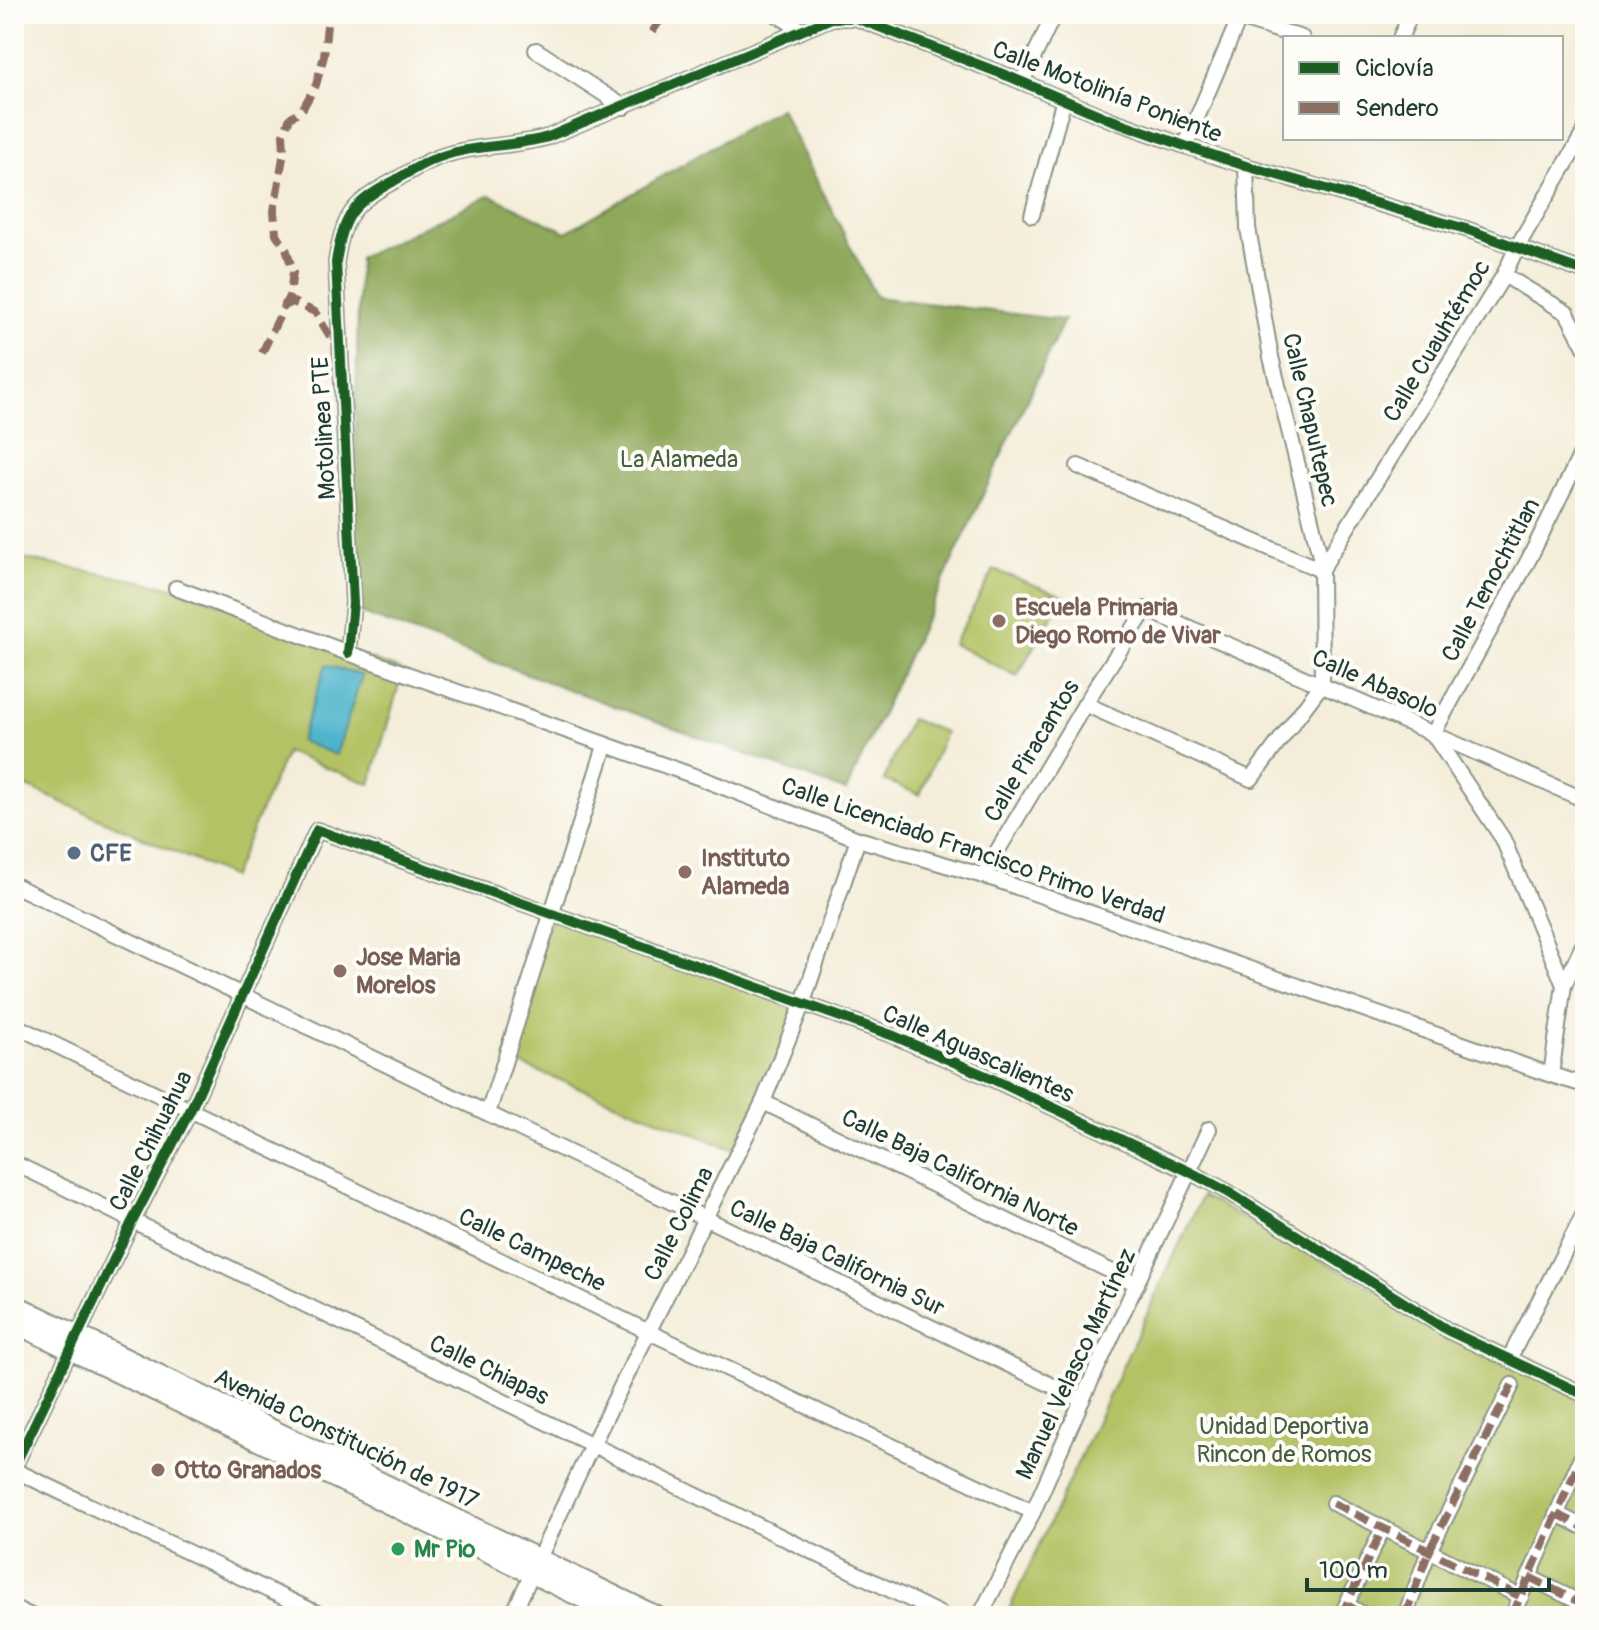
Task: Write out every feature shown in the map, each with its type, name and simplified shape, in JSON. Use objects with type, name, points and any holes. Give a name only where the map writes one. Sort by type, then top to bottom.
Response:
[{"type":"street","points":[[776,14],[802,30]]},
{"type":"street","points":[[1022,82],[1054,14]]},
{"type":"street","points":[[1401,36],[1411,14]]},
{"type":"street","points":[[1185,146],[1240,16],[1296,36]]},
{"type":"street","name":"Calle Motolinía Poniente","points":[[357,204],[432,159],[472,150],[525,144],[624,107],[832,18],[844,17],[856,18],[1185,146],[1466,229],[1585,272]]},
{"type":"street","points":[[536,50],[624,107]]},
{"type":"street","points":[[1032,215],[1064,99]]},
{"type":"street","name":"Calle Cuauhtémoc","points":[[1321,570],[1504,275],[1585,131]]},
{"type":"street","name":"Calle Chapultepec","points":[[1246,166],[1248,228],[1271,357],[1320,556],[1322,684]]},
{"type":"street","name":"Motolinea PTE","points":[[348,653],[353,603],[336,262],[348,215],[357,204]]},
{"type":"street","points":[[1504,275],[1567,313],[1585,347]]},
{"type":"street","name":"Calle Tenochtitlan","points":[[1433,734],[1529,559],[1585,446]]},
{"type":"street","points":[[1078,466],[1321,570]]},
{"type":"street","name":"Calle Licenciado Francisco Primo Verdad","points":[[176,588],[348,653],[700,778],[858,839],[983,875],[1585,1085]]},
{"type":"street","name":"Calle Abasolo","points":[[1146,609],[1585,800]]},
{"type":"street","name":"Calle Piracantos","points":[[983,875],[1146,609]]},
{"type":"street","points":[[1085,704],[1251,779],[1322,684]]},
{"type":"street","points":[[1433,734],[1503,839],[1564,985]]},
{"type":"street","points":[[488,1113],[605,746]]},
{"type":"street","name":"Calle Aguascalientes","points":[[317,830],[894,1036],[986,1076],[1228,1192],[1449,1331],[1585,1395]]},
{"type":"street","name":"Calle Chihuahua","points":[[14,1468],[132,1222],[191,1109],[317,830]]},
{"type":"street","name":"Calle Colima","points":[[512,1616],[592,1445],[763,1102],[802,1005],[858,839]]},
{"type":"street","name":"Calle Baja California Sur","points":[[14,885],[1082,1400]]},
{"type":"street","points":[[1551,1075],[1564,985],[1585,941]]},
{"type":"street","name":"Calle Campeche","points":[[14,1025],[649,1332],[1033,1512]]},
{"type":"street","name":"Calle Baja California Norte","points":[[763,1102],[1137,1284]]},
{"type":"street","name":"Manuel Velasco Martínez","points":[[980,1616],[1033,1512],[1209,1129]]},
{"type":"street","name":"Calle Chiapas","points":[[14,1163],[944,1616]]},
{"type":"street","points":[[1509,1359],[1585,1212]]},
{"type":"street","name":"Avenida Constitución de 1917","points":[[14,1304],[73,1342],[536,1567],[657,1616]]},
{"type":"street","name":"Avenida Constitución de 1917","points":[[14,1323],[73,1342]]},
{"type":"street","points":[[1405,1616],[1429,1551],[1512,1385]]},
{"type":"street","points":[[1512,1616],[1585,1449]]},
{"type":"street","points":[[14,1468],[323,1616]]},
{"type":"street","points":[[1333,1503],[1521,1597]]},
{"type":"street","points":[[1557,1514],[1585,1528]]},
{"type":"street","points":[[1366,1616],[1344,1611],[1383,1528]]},
{"type":"street","name":"Avenida Constitución de 1917","points":[[536,1567],[619,1616]]},
{"type":"street","points":[[1529,1577],[1585,1605]]},
{"type":"street","points":[[14,1608],[31,1616]]},
{"type":"green space","name":"La Alameda","points":[[780,108],[876,297],[1064,320],[846,791],[352,610],[359,258],[490,195],[566,232]]},
{"type":"green space","points":[[14,557],[176,588],[403,671],[370,784],[286,752],[232,877],[14,781]]},
{"type":"green space","points":[[994,570],[1064,596],[1017,676],[953,644]]},
{"type":"green space","points":[[910,719],[945,732],[920,795],[884,780]]},
{"type":"green space","points":[[552,913],[802,1005],[734,1150],[505,1058]]},
{"type":"green space","name":"Unidad Deportiva Rincon de Romos","points":[[1202,1196],[1585,1402],[1585,1616],[1006,1616]]},
{"type":"water","points":[[326,665],[362,675],[336,755],[300,741]]},
{"type":"marked path","points":[[262,353],[290,294],[293,272],[286,248],[276,234],[274,211],[284,151],[283,134],[290,118],[303,108],[316,85],[324,56],[328,14]]},
{"type":"marked path","points":[[652,32],[665,14]]},
{"type":"marked path","points":[[283,307],[293,302],[315,312],[336,346]]},
{"type":"marked path","points":[[1405,1616],[1429,1551],[1512,1385]]},
{"type":"marked path","points":[[1512,1616],[1585,1449]]},
{"type":"marked path","points":[[1333,1503],[1521,1597]]},
{"type":"marked path","points":[[1557,1514],[1585,1528]]},
{"type":"marked path","points":[[1341,1616],[1383,1528]]},
{"type":"marked path","points":[[1529,1577],[1585,1605]]},
{"type":"marked path","points":[[1347,1605],[1366,1616]]},
{"type":"cycle path","points":[[348,653],[353,603],[336,262],[343,232],[352,212],[380,189],[432,160],[460,151],[548,137],[832,18],[856,18],[1185,146],[1466,229],[1585,272]]},
{"type":"cycle path","points":[[14,1467],[132,1222],[191,1109],[317,830],[894,1036],[986,1076],[1228,1192],[1449,1331],[1585,1395]]},
{"type":"place","name":"Escuela Primaria Diego Romo de Vivar","points":[[999,621]]},
{"type":"place","name":"CFE","points":[[74,853]]},
{"type":"place","name":"Instituto Alameda","points":[[685,872]]},
{"type":"place","name":"Jose Maria Morelos","points":[[340,971]]},
{"type":"place","name":"Otto Granados","points":[[158,1470]]},
{"type":"place","name":"Mr Pio","points":[[398,1549]]}]
